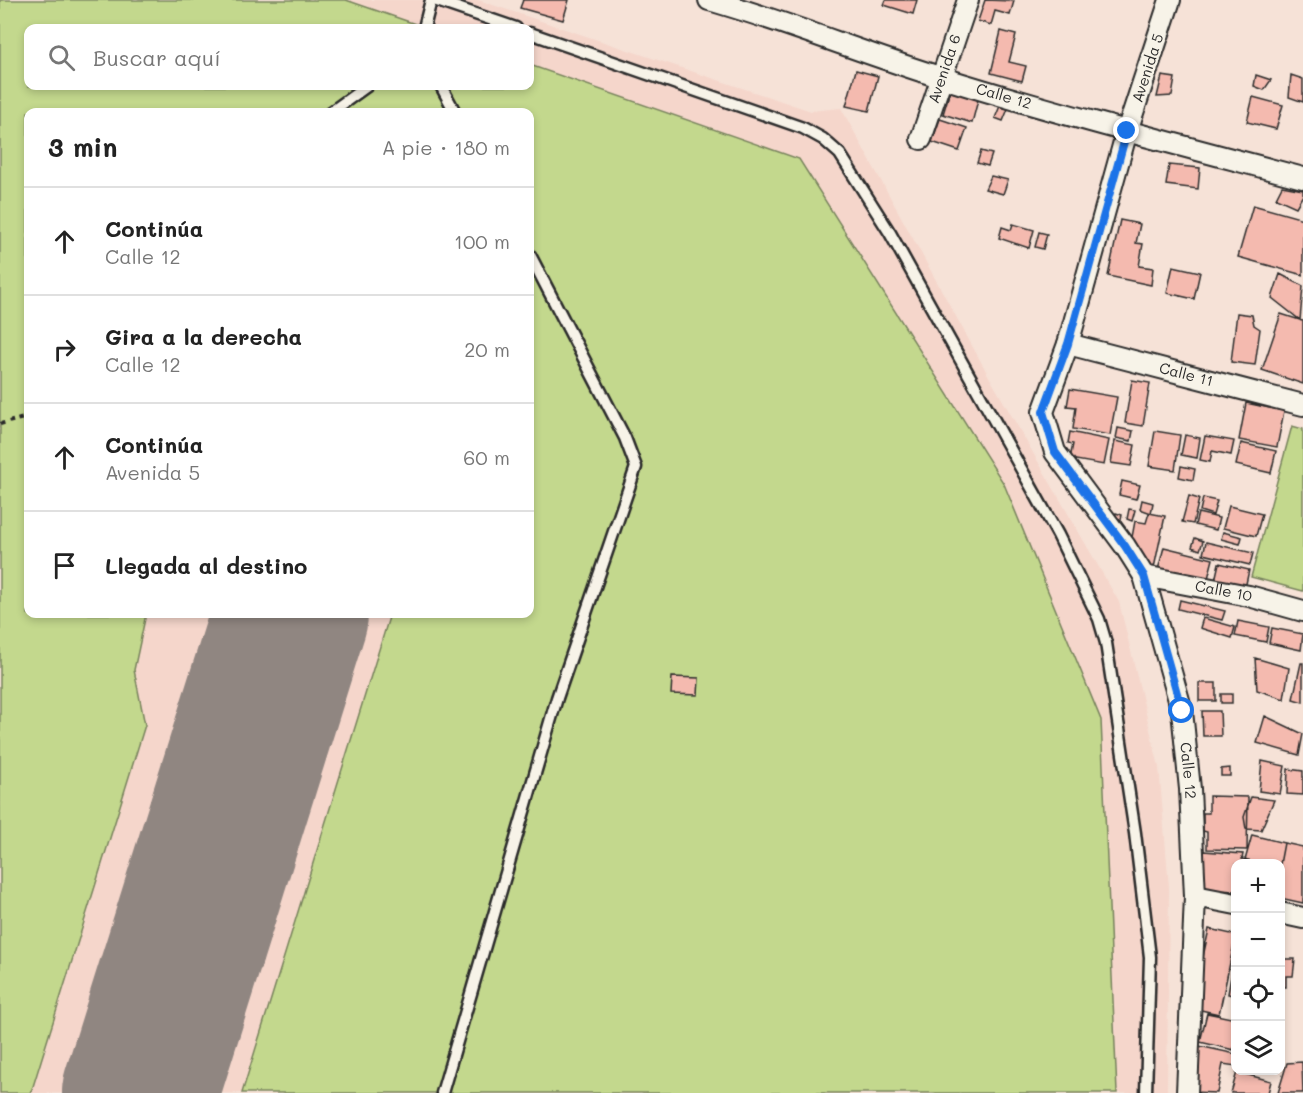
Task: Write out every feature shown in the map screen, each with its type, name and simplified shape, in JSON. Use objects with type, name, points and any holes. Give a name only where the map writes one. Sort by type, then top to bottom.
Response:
[{"type":"street","name":"Calle 12","points":[[709,0],[759,7],[941,78],[1303,178]]},
{"type":"street","name":"Avenida 6","points":[[921,139],[968,0]]},
{"type":"street","name":"Avenida 5","points":[[1068,344],[1127,131],[1170,0]]},
{"type":"street","name":"Calle 12","points":[[1068,344],[1043,412],[1055,452],[1125,546],[1144,576],[1182,711],[1190,789],[1195,896],[1187,1093]]},
{"type":"street","name":"Calle 11","points":[[1068,344],[1303,405]]},
{"type":"street","name":"Calle 10","points":[[1144,576],[1249,596],[1303,611]]},
{"type":"street","points":[[1195,896],[1231,903]]},
{"type":"street","points":[[1285,914],[1303,918]]},
{"type":"lane","points":[[425,24],[433,0],[504,24]]},
{"type":"lane","points":[[534,34],[803,128],[823,139],[840,154],[890,233],[1058,535],[1099,619],[1106,643],[1135,833],[1150,957],[1146,1093]]},
{"type":"lane","points":[[337,108],[362,90]]},
{"type":"lane","points":[[443,90],[453,108]]},
{"type":"lane","points":[[442,1093],[557,698],[636,467],[625,438],[534,263]]},
{"type":"path","points":[[0,424],[24,418]]},
{"type":"shaded area","points":[[0,0],[478,0],[811,111],[841,108],[991,380],[1119,602],[1159,767],[1169,887],[1167,1093],[0,1093]]},
{"type":"green space","points":[[0,0],[346,0],[415,24],[24,24],[24,90],[534,90],[534,66],[799,159],[1004,484],[1101,720],[1117,1093],[242,1093],[389,618],[534,618],[534,108],[24,108],[24,618],[145,618],[134,670],[145,725],[31,1093],[0,1093]]},
{"type":"green space","points":[[1292,426],[1303,429],[1303,591],[1251,577]]},
{"type":"building","points":[[523,0],[569,0],[563,20],[520,8]]},
{"type":"building","points":[[886,0],[917,0],[913,14],[884,5]]},
{"type":"building","points":[[985,0],[1014,1],[1010,15],[995,11],[991,25],[978,21]]},
{"type":"building","points":[[1001,31],[1016,35],[1009,62],[1026,66],[1022,81],[991,73]]},
{"type":"building","points":[[856,70],[878,76],[869,111],[846,106]]},
{"type":"building","points":[[1256,75],[1271,80],[1264,90],[1254,86]]},
{"type":"building","points":[[1291,75],[1303,79],[1303,102],[1289,97]]},
{"type":"building","points":[[1162,76],[1175,78],[1172,96],[1157,97]]},
{"type":"building","points":[[950,91],[978,100],[972,123],[943,114]]},
{"type":"building","points":[[1253,97],[1283,105],[1276,129],[1247,122]]},
{"type":"building","points":[[1000,106],[1008,109],[1003,121],[995,118]]},
{"type":"building","points":[[940,119],[967,128],[959,151],[932,142]]},
{"type":"building","points":[[981,151],[992,154],[988,166],[977,163]]},
{"type":"building","points":[[1169,165],[1200,168],[1198,189],[1166,185]]},
{"type":"building","points":[[991,176],[1008,180],[1003,194],[985,189]]},
{"type":"building","points":[[1282,186],[1303,190],[1303,195],[1296,207],[1276,198]]},
{"type":"building","points":[[1253,205],[1303,219],[1303,275],[1238,257]]},
{"type":"building","points":[[1120,220],[1140,224],[1136,243],[1143,244],[1139,266],[1153,268],[1151,285],[1108,276]]},
{"type":"building","points":[[1013,224],[1034,230],[1029,248],[999,238],[1002,227],[1011,230]]},
{"type":"building","points":[[1039,232],[1047,234],[1043,249],[1035,247]]},
{"type":"building","points":[[1173,266],[1200,272],[1194,299],[1167,293]]},
{"type":"building","points":[[1280,274],[1303,286],[1300,320],[1272,298]]},
{"type":"building","points":[[1237,313],[1252,315],[1254,325],[1260,329],[1255,365],[1231,362]]},
{"type":"building","points":[[1281,314],[1303,321],[1303,384],[1262,370]]},
{"type":"building","points":[[1132,380],[1150,383],[1143,426],[1125,423]]},
{"type":"building","points":[[1070,389],[1117,397],[1110,435],[1073,429],[1076,407],[1067,406]]},
{"type":"building","points":[[1246,403],[1284,411],[1277,447],[1239,440]]},
{"type":"building","points":[[1118,428],[1133,431],[1131,441],[1116,438]]},
{"type":"building","points":[[1155,431],[1180,435],[1175,470],[1149,466]]},
{"type":"building","points":[[1070,432],[1109,440],[1104,465],[1070,459],[1073,444],[1068,443]]},
{"type":"building","points":[[1185,435],[1200,438],[1197,458],[1181,455]]},
{"type":"building","points":[[1205,436],[1234,441],[1231,455],[1212,451],[1210,462],[1200,460]]},
{"type":"building","points":[[1115,441],[1135,445],[1131,466],[1111,463]]},
{"type":"building","points":[[1241,443],[1276,451],[1271,473],[1236,465]]},
{"type":"building","points":[[1181,466],[1195,469],[1193,480],[1179,477]]},
{"type":"building","points":[[1122,481],[1140,485],[1136,499],[1119,495]]},
{"type":"building","points":[[1189,496],[1199,499],[1193,524],[1182,522]]},
{"type":"building","points":[[1203,498],[1217,501],[1213,515],[1200,511]]},
{"type":"building","points":[[1142,500],[1153,503],[1151,513],[1140,509]]},
{"type":"building","points":[[1229,506],[1262,514],[1256,536],[1223,528]]},
{"type":"building","points":[[1129,509],[1135,510],[1132,521],[1127,519]]},
{"type":"building","points":[[1116,513],[1122,515],[1119,529],[1112,527]]},
{"type":"building","points":[[1149,513],[1165,516],[1154,568],[1141,564],[1130,548],[1135,521],[1146,523]]},
{"type":"building","points":[[1198,513],[1219,518],[1216,530],[1195,525]]},
{"type":"building","points":[[1223,532],[1242,537],[1240,544],[1221,539]]},
{"type":"building","points":[[1195,538],[1203,541],[1200,550],[1192,547]]},
{"type":"building","points":[[1206,542],[1253,553],[1250,565],[1203,554]]},
{"type":"building","points":[[1164,547],[1213,559],[1207,582],[1158,570]]},
{"type":"building","points":[[1219,563],[1249,570],[1244,593],[1214,585]]},
{"type":"building","points":[[1180,600],[1225,611],[1222,620],[1178,609]]},
{"type":"building","points":[[1203,618],[1235,627],[1232,638],[1200,628]]},
{"type":"building","points":[[1238,621],[1269,627],[1266,642],[1235,636]]},
{"type":"building","points":[[1272,628],[1303,634],[1301,650],[1269,643]]},
{"type":"building","points":[[1255,658],[1289,668],[1284,699],[1257,690]]},
{"type":"building","points":[[1301,663],[1303,663],[1303,702],[1293,699]]},
{"type":"building","points":[[672,677],[699,678],[698,695],[671,694]]},
{"type":"building","points":[[1199,683],[1216,683],[1216,701],[1199,701]]},
{"type":"building","points":[[1221,694],[1232,694],[1232,703],[1221,703]]},
{"type":"building","points":[[1202,711],[1220,711],[1221,736],[1203,736]]},
{"type":"building","points":[[1265,716],[1303,734],[1299,755],[1257,743]]},
{"type":"building","points":[[1262,761],[1285,766],[1280,794],[1259,791]]},
{"type":"building","points":[[1230,768],[1230,776],[1221,776],[1221,769]]},
{"type":"building","points":[[1288,769],[1303,771],[1303,795],[1287,794]]},
{"type":"building","points":[[1209,796],[1248,797],[1247,850],[1207,849],[1207,832],[1203,831],[1203,813],[1209,813]]},
{"type":"building","points":[[1251,797],[1274,800],[1261,830],[1246,829],[1244,817]]},
{"type":"building","points":[[1252,835],[1284,843],[1281,859],[1245,859]]},
{"type":"building","points":[[1284,843],[1303,847],[1303,903],[1285,899],[1285,859],[1281,859]]},
{"type":"building","points":[[1203,851],[1243,854],[1242,859],[1231,859],[1231,891],[1201,889]]},
{"type":"building","points":[[1209,929],[1231,934],[1231,958],[1219,1014],[1192,1008]]},
{"type":"building","points":[[1285,959],[1295,959],[1293,976],[1286,976],[1286,987]]},
{"type":"building","points":[[1231,976],[1231,995],[1228,994]]},
{"type":"building","points":[[1207,1013],[1231,1018],[1231,1049],[1200,1042]]},
{"type":"building","points":[[1199,1046],[1231,1053],[1231,1065],[1223,1064],[1217,1093],[1190,1092]]},
{"type":"building","points":[[1302,1062],[1303,1093],[1278,1093],[1287,1063]]},
{"type":"building","points":[[1236,1075],[1248,1075],[1271,1081],[1268,1093],[1231,1093]]},
{"type":"runway","points":[[140,1093],[289,618]]},
{"type":"route","points":[[1127,131],[1068,344],[1043,412],[1055,452],[1125,546],[1144,576],[1182,711]]}]
